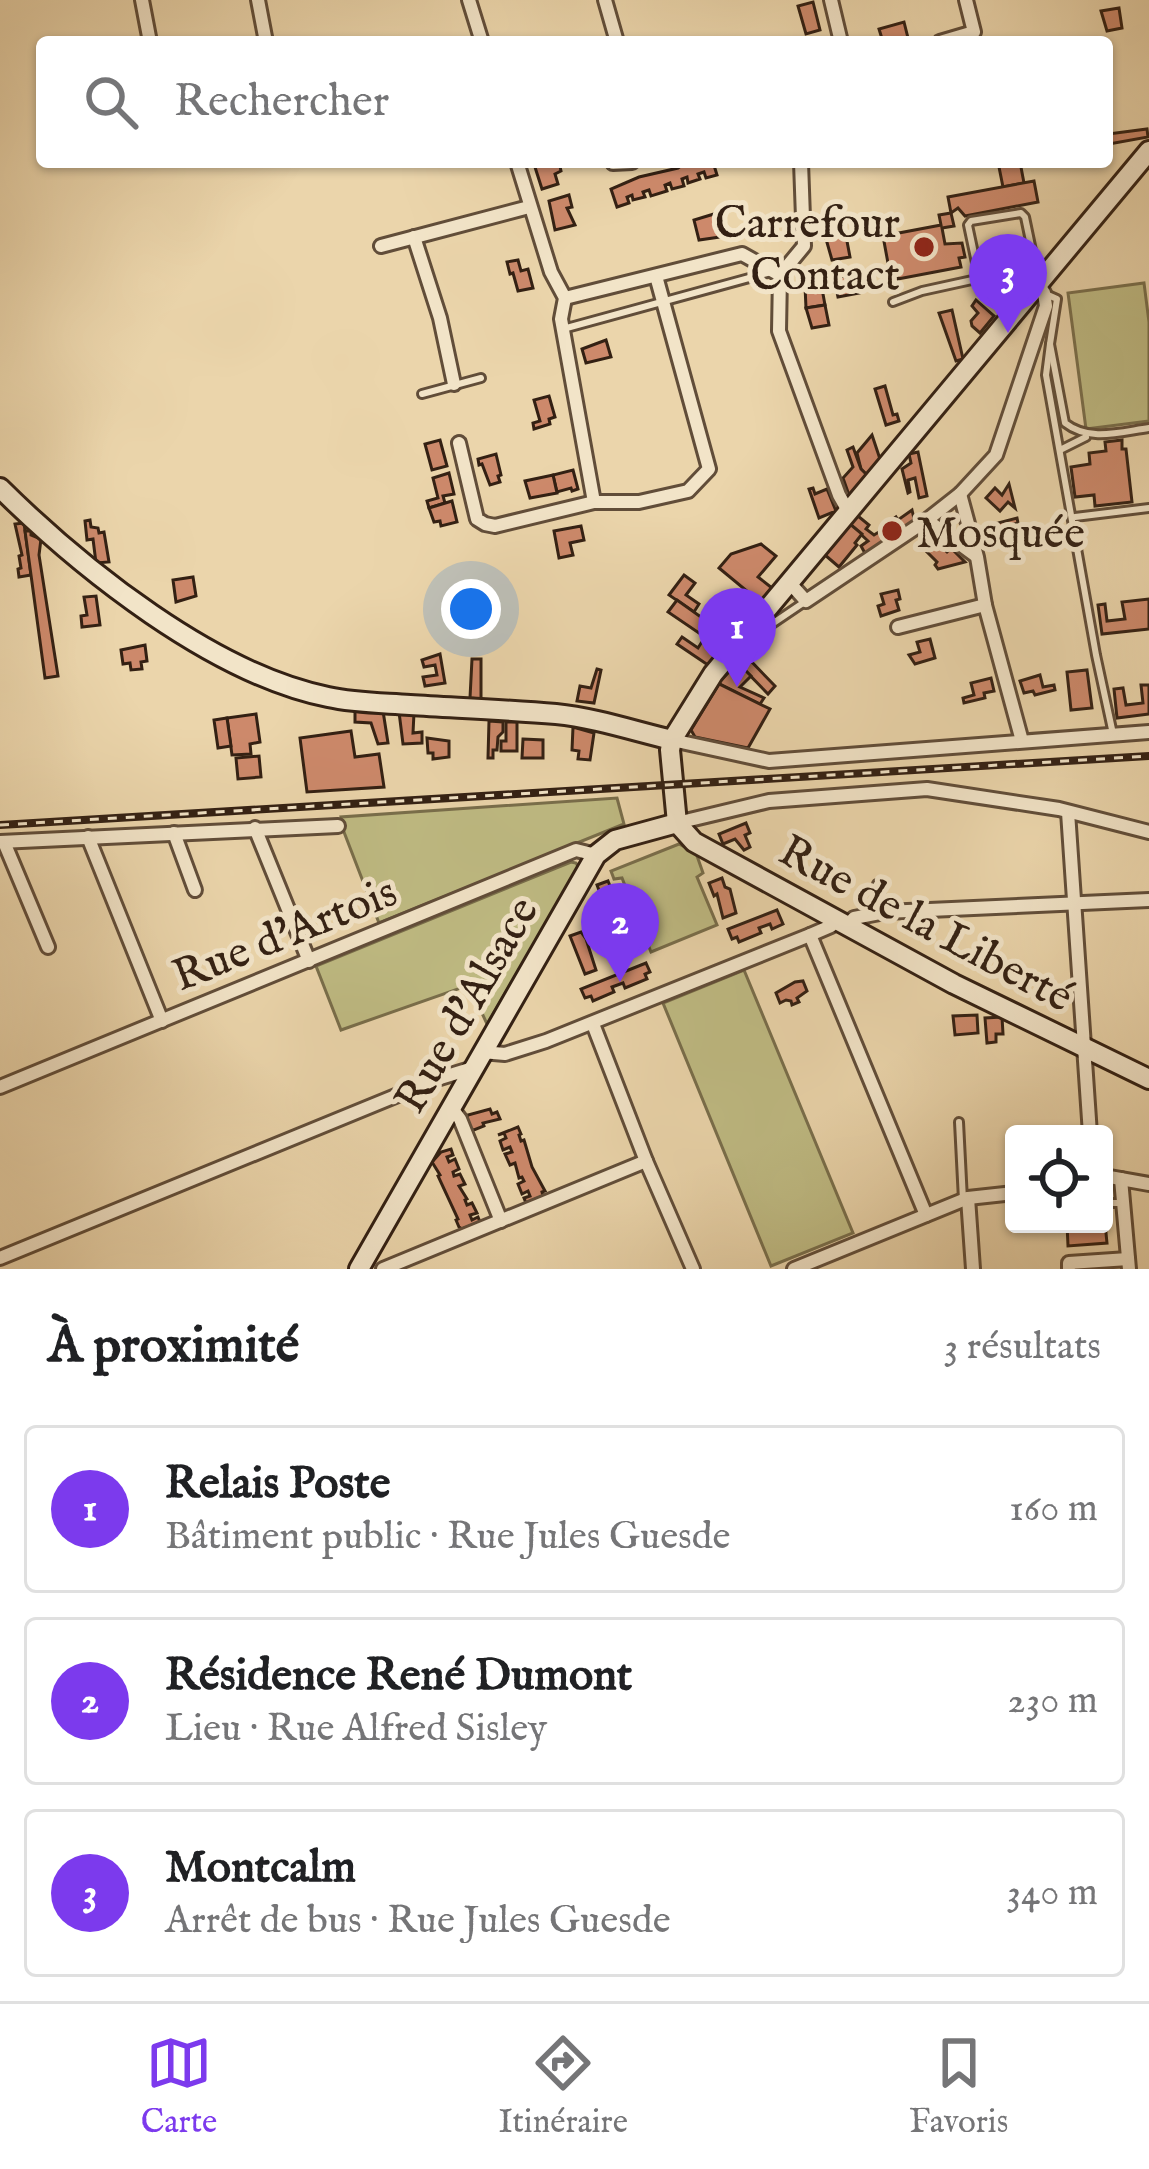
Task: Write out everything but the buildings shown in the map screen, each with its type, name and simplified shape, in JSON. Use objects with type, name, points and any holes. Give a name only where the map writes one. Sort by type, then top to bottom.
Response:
[{"type":"street","points":[[142,0],[149,36]]},
{"type":"street","points":[[258,0],[265,36]]},
{"type":"street","points":[[470,0],[480,36]]},
{"type":"street","points":[[604,0],[615,36]]},
{"type":"street","points":[[831,0],[837,36]]},
{"type":"street","points":[[960,36],[974,32],[966,0]]},
{"type":"street","points":[[677,823],[671,784],[672,740],[713,674],[1149,152]]},
{"type":"street","points":[[519,168],[551,272],[565,298],[562,329],[594,502]]},
{"type":"street","points":[[801,168],[804,246],[777,273],[779,331],[848,511]]},
{"type":"street","points":[[381,246],[529,207]]},
{"type":"street","points":[[414,237],[440,318],[454,384]]},
{"type":"street","points":[[565,298],[742,254],[777,273]]},
{"type":"street","points":[[459,443],[478,519],[484,524],[495,526],[594,502],[639,502],[688,490],[709,470],[656,276]]},
{"type":"street","points":[[789,582],[806,601],[927,520],[960,494],[996,455],[1046,306],[1042,279]]},
{"type":"street","points":[[0,488],[105,579],[191,638],[267,680],[295,689],[352,701],[562,715],[769,760],[1149,732]]},
{"type":"street","points":[[960,494],[1022,741]]},
{"type":"street","points":[[927,520],[977,557]]},
{"type":"street","points":[[898,627],[985,605]]},
{"type":"street","points":[[596,855],[615,840],[769,801],[927,789],[1068,812],[1149,832]]},
{"type":"street","points":[[1068,812],[1089,1125]]},
{"type":"street","name":"Rue de la Liberté","points":[[677,823],[694,842],[841,923],[1149,1079]]},
{"type":"street","points":[[48,947],[2,842],[338,826]]},
{"type":"street","points":[[255,828],[309,961]]},
{"type":"street","points":[[174,833],[195,890]]},
{"type":"street","points":[[88,837],[162,1021]]},
{"type":"street","name":"Rue d'Artois","points":[[0,1087],[576,850],[596,855]]},
{"type":"street","name":"Rue d'Alsace","points":[[358,1269],[596,855]]},
{"type":"street","points":[[0,1258],[477,1060],[593,1024],[854,918],[885,912],[1149,900]]},
{"type":"street","points":[[810,935],[926,1215]]},
{"type":"street","points":[[593,1024],[693,1269]]},
{"type":"street","points":[[437,1079],[454,1101],[501,1221]]},
{"type":"street","points":[[383,1269],[646,1161]]},
{"type":"street","points":[[1113,1178],[1149,1184]]},
{"type":"street","points":[[1070,1269],[1069,1263],[1129,1264],[1121,1179]]},
{"type":"street","points":[[794,1269],[965,1199],[1005,1194]]},
{"type":"street","points":[[965,1199],[973,1269]]},
{"type":"lane","points":[[979,277],[970,221],[1021,213],[1042,279],[1057,299],[1046,375],[1113,734]]},
{"type":"lane","points":[[562,329],[777,273]]},
{"type":"lane","points":[[893,302],[979,277],[1042,279]]},
{"type":"lane","points":[[1051,344],[1065,423],[1089,436]]},
{"type":"lane","points":[[422,394],[481,379]]},
{"type":"lane","points":[[1060,450],[1089,436],[1149,428]]},
{"type":"lane","points":[[1073,517],[1149,508]]},
{"type":"lane","points":[[772,624],[806,601]]},
{"type":"lane","points":[[877,884],[885,912]]},
{"type":"lane","points":[[959,1122],[965,1199]]},
{"type":"lane","points":[[1113,1203],[1124,1203]]},
{"type":"shaded area","points":[[1144,283],[1149,421],[1086,429],[1068,293]]},
{"type":"shaded area","points":[[617,798],[624,824],[379,923],[341,817]]},
{"type":"shaded area","points":[[679,844],[696,853],[703,873],[697,877],[717,925],[651,952],[622,878],[614,879],[611,871]]},
{"type":"shaded area","points":[[571,862],[579,868],[487,1024],[469,985],[341,1030],[316,966]]},
{"type":"shaded area","points":[[744,970],[853,1233],[771,1266],[663,1003]]},
{"type":"railway","points":[[0,825],[1149,756]]},
{"type":"place","name":"Carrefour Contact","points":[[924,247]]},
{"type":"place","name":"Montcalm","points":[[1008,333]]},
{"type":"place","name":"Mosquée","points":[[892,531]]},
{"type":"place","name":"Relais Poste","points":[[737,687]]},
{"type":"place","name":"Résidence René Dumont","points":[[620,982]]}]
